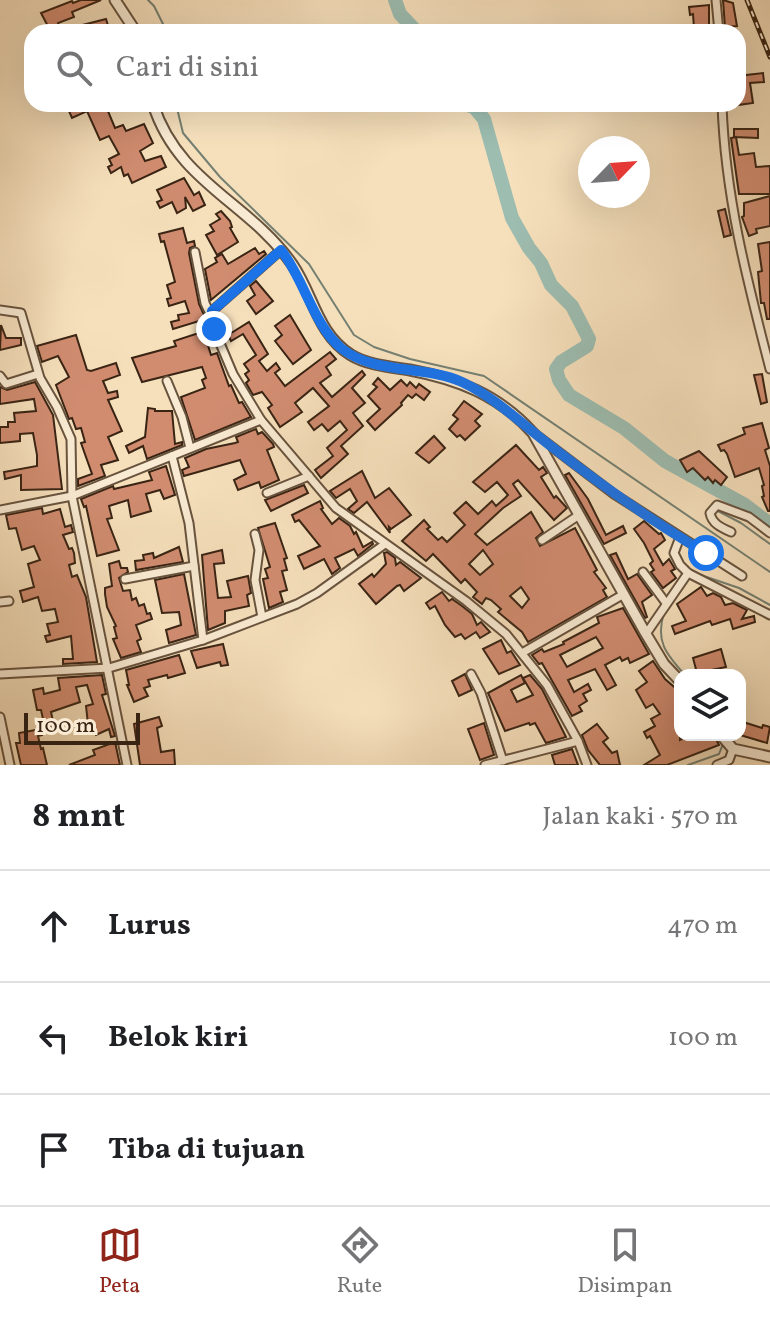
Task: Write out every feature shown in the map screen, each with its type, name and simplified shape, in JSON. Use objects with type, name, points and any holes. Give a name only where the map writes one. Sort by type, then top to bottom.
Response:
[{"type":"street","points":[[115,0],[131,24]]},
{"type":"street","points":[[716,0],[718,24]]},
{"type":"street","points":[[155,112],[178,156],[281,250],[297,273],[330,337],[348,353],[382,365],[461,382],[512,414],[614,494],[742,576]]},
{"type":"street","points":[[722,112],[724,158],[736,231],[770,369]]},
{"type":"street","points":[[211,316],[212,311],[281,250]]},
{"type":"street","points":[[195,252],[205,303],[233,374],[261,420],[336,508],[466,601],[506,634],[547,685],[578,741],[587,765]]},
{"type":"street","points":[[0,310],[21,313],[38,374],[71,439],[72,496],[127,765]]},
{"type":"street","points":[[0,376],[3,383],[9,383],[38,374]]},
{"type":"street","points":[[167,381],[190,448]]},
{"type":"street","points":[[0,510],[72,496],[261,420]]},
{"type":"street","points":[[533,433],[646,634],[674,675]]},
{"type":"street","points":[[172,456],[189,523],[203,640]]},
{"type":"street","points":[[267,493],[309,476]]},
{"type":"street","points":[[731,532],[715,523],[712,510],[722,506],[749,517],[770,533]]},
{"type":"street","points":[[542,540],[579,515]]},
{"type":"street","points":[[255,534],[259,550],[255,580],[262,617]]},
{"type":"street","points":[[680,537],[674,553],[689,573],[770,615]]},
{"type":"street","points":[[0,674],[109,668],[203,640],[317,593],[385,544]]},
{"type":"street","points":[[125,579],[194,566]]},
{"type":"street","points":[[643,572],[666,603]]},
{"type":"street","points":[[646,634],[689,573]]},
{"type":"street","points":[[522,653],[624,594]]},
{"type":"street","points":[[471,674],[481,693],[503,761]]},
{"type":"street","points":[[0,717],[10,765]]},
{"type":"street","points":[[485,765],[578,741]]},
{"type":"street","points":[[717,765],[728,762],[727,743],[770,757]]},
{"type":"building","points":[[101,0],[72,12],[74,17],[58,24],[47,24],[41,13],[73,3]]},
{"type":"building","points":[[723,0],[733,3],[737,24],[725,24]]},
{"type":"building","points":[[709,5],[709,24],[694,24],[689,7]]},
{"type":"building","points":[[106,19],[108,24],[86,24]]},
{"type":"building","points":[[763,73],[764,82],[750,83],[753,103],[746,104],[746,75]]},
{"type":"building","points":[[69,112],[85,112],[72,118]]},
{"type":"building","points":[[87,112],[108,112],[115,128],[123,125],[126,131],[144,124],[153,143],[140,151],[145,161],[161,156],[166,167],[132,183],[128,174],[124,176],[121,167],[111,173],[109,159],[119,154],[109,136],[100,140]]},
{"type":"building","points":[[734,129],[758,129],[758,138],[734,137]]},
{"type":"building","points":[[736,137],[739,155],[754,153],[756,167],[770,166],[770,194],[739,194],[731,138]]},
{"type":"building","points":[[184,178],[194,195],[199,192],[205,205],[193,211],[185,197],[186,208],[177,213],[172,202],[160,208],[157,202],[162,200],[157,190]]},
{"type":"building","points":[[770,196],[770,226],[756,229],[757,233],[749,236],[742,217],[744,203]]},
{"type":"building","points":[[725,209],[731,235],[724,237],[718,211]]},
{"type":"building","points":[[221,211],[230,221],[230,228],[238,242],[217,255],[206,235],[214,231],[210,225],[220,219],[216,214]]},
{"type":"building","points":[[183,228],[187,243],[194,241],[195,246],[190,248],[189,253],[199,304],[206,319],[173,329],[171,322],[179,320],[178,315],[189,313],[185,301],[169,306],[167,299],[171,298],[167,285],[175,282],[164,241],[161,242],[159,234]]},
{"type":"building","points":[[770,242],[770,319],[767,319],[764,303],[761,303],[758,272],[762,271],[758,244]]},
{"type":"building","points":[[255,248],[259,254],[264,251],[266,254],[211,300],[205,269],[217,262],[215,258],[222,254],[228,264]]},
{"type":"building","points":[[256,281],[273,301],[256,314],[247,301],[255,295],[250,286]]},
{"type":"building","points":[[290,315],[311,350],[293,364],[275,341],[282,335],[275,326]]},
{"type":"building","points":[[249,322],[268,354],[259,361],[267,371],[276,363],[280,369],[275,373],[285,386],[330,352],[336,359],[326,367],[331,375],[320,383],[332,397],[362,371],[365,375],[352,388],[365,403],[353,413],[363,426],[341,446],[348,454],[321,478],[315,470],[333,456],[327,448],[347,430],[340,421],[328,431],[322,424],[314,430],[308,422],[329,406],[313,388],[295,403],[302,412],[280,427],[268,408],[272,405],[262,392],[253,395],[246,383],[249,380],[245,374],[249,371],[244,364],[256,355],[243,334],[231,341],[228,335]]},
{"type":"building","points":[[1,325],[6,338],[21,338],[21,345],[0,350]]},
{"type":"building","points":[[208,330],[211,338],[206,339],[211,355],[217,353],[229,386],[251,417],[195,440],[181,397],[205,388],[202,380],[206,378],[202,367],[142,382],[132,358],[176,346],[174,341]]},
{"type":"building","points":[[76,335],[87,370],[116,363],[120,375],[103,381],[108,393],[117,391],[118,397],[108,400],[122,431],[108,437],[118,460],[101,465],[105,476],[78,486],[78,479],[92,474],[81,443],[85,442],[81,428],[76,429],[72,418],[69,419],[56,385],[69,377],[58,356],[42,362],[37,346]]},
{"type":"building","points":[[762,374],[767,402],[761,404],[754,375]]},
{"type":"building","points":[[378,378],[390,390],[401,380],[407,386],[410,382],[416,388],[419,384],[430,392],[424,400],[416,394],[412,398],[408,395],[402,405],[375,430],[367,421],[380,409],[368,396],[377,387],[373,384]]},
{"type":"building","points":[[35,382],[53,415],[62,489],[21,490],[21,475],[5,479],[4,472],[37,466],[37,455],[33,433],[20,434],[20,441],[0,443],[0,427],[8,427],[8,422],[15,422],[14,413],[36,411],[34,399],[0,404],[0,387],[7,390]]},
{"type":"building","points":[[464,401],[482,414],[475,421],[480,426],[465,440],[449,429],[458,419],[453,415]]},
{"type":"building","points":[[148,408],[172,411],[175,444],[182,442],[182,445],[147,459],[143,446],[129,453],[126,446],[145,437]]},
{"type":"building","points":[[762,423],[769,448],[765,450],[770,466],[770,511],[762,497],[764,485],[759,468],[735,477],[727,454],[718,445],[745,434],[743,428]]},
{"type":"building","points":[[256,429],[258,434],[262,432],[273,444],[274,447],[267,450],[279,480],[261,488],[259,482],[238,490],[234,480],[246,474],[240,460],[184,476],[182,470],[189,467],[185,458],[206,449],[238,442],[236,437]]},
{"type":"building","points":[[434,436],[445,448],[429,463],[416,453]]},
{"type":"building","points":[[516,445],[539,470],[543,467],[547,473],[541,477],[554,498],[556,496],[567,508],[554,520],[518,480],[513,484],[521,496],[475,534],[487,545],[531,512],[543,532],[536,538],[540,546],[575,528],[597,570],[594,572],[606,588],[603,590],[607,597],[528,642],[522,632],[498,612],[501,609],[491,600],[486,598],[482,604],[473,597],[477,592],[465,579],[461,583],[433,554],[426,561],[402,541],[424,520],[430,527],[427,529],[438,540],[442,537],[447,542],[465,525],[454,513],[466,502],[478,514],[492,501],[496,506],[508,495],[497,482],[485,492],[473,482]],"holes":[[[483,550],[493,564],[480,575],[469,564]],[[521,587],[529,599],[522,608],[510,596]]]},
{"type":"building","points":[[699,451],[727,477],[721,485],[715,480],[713,483],[708,477],[705,480],[693,468],[687,472],[680,460]]},
{"type":"building","points":[[166,466],[175,495],[164,499],[160,490],[146,494],[151,511],[131,517],[128,500],[109,506],[112,518],[107,519],[119,550],[97,556],[86,506],[81,499],[113,486],[114,489],[152,480],[149,472]]},
{"type":"building","points":[[362,471],[375,498],[389,488],[411,515],[391,529],[389,527],[390,533],[367,502],[354,513],[348,509],[357,501],[350,489],[336,498],[330,491]]},
{"type":"building","points":[[569,473],[588,499],[606,535],[623,526],[626,533],[604,544],[565,475]]},
{"type":"building","points":[[304,485],[308,493],[271,511],[265,500]]},
{"type":"building","points":[[320,501],[321,509],[332,524],[339,518],[350,526],[354,534],[356,532],[363,547],[373,544],[358,556],[354,549],[335,558],[340,568],[332,574],[324,559],[304,569],[298,556],[320,546],[299,520],[295,522],[292,515]]},
{"type":"building","points":[[42,508],[43,514],[60,509],[65,527],[71,525],[73,532],[63,535],[74,553],[75,563],[69,565],[72,577],[77,575],[86,597],[97,662],[63,664],[63,659],[73,659],[71,636],[47,642],[45,636],[50,635],[47,624],[58,622],[55,609],[42,611],[38,597],[23,602],[20,591],[34,587],[28,564],[40,560],[34,546],[22,550],[16,528],[9,529],[6,515]]},
{"type":"building","points":[[644,521],[661,533],[665,540],[654,549],[663,565],[669,559],[675,569],[671,571],[676,578],[663,588],[651,572],[654,570],[650,564],[653,561],[634,529]]},
{"type":"building","points":[[275,523],[287,558],[284,559],[287,570],[282,571],[287,590],[280,592],[283,602],[269,608],[263,579],[268,578],[265,569],[270,567],[258,528]]},
{"type":"building","points":[[179,547],[183,562],[136,570],[135,561],[144,560],[143,555],[153,553],[154,558]]},
{"type":"building","points":[[222,550],[224,563],[214,564],[218,598],[231,597],[227,581],[248,576],[251,593],[247,595],[249,606],[225,611],[225,623],[208,630],[202,555]]},
{"type":"building","points":[[384,553],[395,558],[396,565],[400,562],[421,578],[404,591],[400,585],[397,586],[376,604],[359,584],[372,574],[374,577],[386,564]]},
{"type":"building","points":[[616,553],[628,579],[637,574],[652,595],[642,602],[645,618],[610,555]]},
{"type":"building","points":[[119,561],[121,568],[127,568],[128,572],[119,578],[123,591],[130,590],[132,600],[136,598],[139,606],[144,604],[152,619],[136,625],[141,652],[121,658],[113,639],[117,638],[116,626],[105,594],[105,588],[112,586],[109,564]]},
{"type":"building","points":[[184,574],[196,635],[169,643],[166,630],[181,625],[179,612],[162,613],[155,580]]},
{"type":"building","points":[[701,587],[707,596],[713,593],[721,597],[725,605],[733,603],[747,610],[742,619],[754,616],[755,622],[733,629],[730,619],[712,625],[710,621],[675,634],[672,626],[686,621],[677,604]]},
{"type":"building","points":[[442,592],[449,601],[452,599],[472,614],[477,625],[481,622],[490,632],[480,638],[476,632],[465,639],[461,634],[455,637],[435,606],[430,609],[426,603]]},
{"type":"building","points":[[623,608],[649,654],[630,663],[628,658],[622,661],[620,657],[605,665],[616,685],[607,690],[595,669],[568,680],[574,692],[588,684],[591,690],[583,694],[587,701],[579,706],[582,711],[572,716],[542,663],[539,664],[532,655],[542,649],[544,652],[564,644],[599,623],[597,617]],"holes":[[[596,637],[603,648],[567,667],[560,655]]]},
{"type":"building","points":[[501,640],[507,653],[511,651],[520,665],[499,674],[483,649]]},
{"type":"building","points":[[223,644],[228,665],[221,666],[220,662],[197,668],[191,651]]},
{"type":"building","points":[[721,649],[726,667],[696,669],[693,658]]},
{"type":"building","points":[[179,655],[185,673],[148,680],[150,686],[144,688],[148,696],[134,702],[127,685],[126,670]]},
{"type":"building","points":[[653,661],[674,687],[674,741],[717,741],[719,745],[667,765],[644,765],[660,755],[650,736],[647,738],[644,732],[655,726],[651,719],[660,714],[653,704],[646,708],[636,690],[647,682],[639,671]]},
{"type":"building","points":[[465,674],[472,690],[459,696],[452,681]]},
{"type":"building","points":[[102,675],[106,694],[102,695],[115,736],[111,737],[109,729],[96,735],[88,724],[86,706],[93,704],[87,685],[76,687],[80,702],[51,712],[54,726],[45,728],[33,690],[43,688],[44,694],[60,690],[58,678]]},
{"type":"building","points":[[521,675],[525,683],[511,690],[517,702],[533,695],[523,678],[530,675],[542,689],[566,737],[546,743],[535,723],[505,731],[488,693]]},
{"type":"building","points":[[159,717],[162,726],[157,728],[161,752],[174,750],[175,765],[140,765],[134,724]]},
{"type":"building","points":[[484,723],[494,755],[480,760],[468,729]]},
{"type":"building","points":[[746,723],[770,727],[767,743],[746,737]]},
{"type":"building","points":[[597,724],[608,738],[603,742],[612,753],[617,751],[620,765],[600,765],[588,750],[582,735]]},
{"type":"building","points":[[41,729],[42,735],[38,736],[47,765],[21,765],[16,743],[20,743],[19,733]]},
{"type":"building","points":[[115,742],[120,765],[69,765],[95,755],[93,750]]},
{"type":"building","points":[[572,749],[578,765],[555,765],[552,755]]},
{"type":"waterway","points":[[148,0],[163,24]]},
{"type":"waterway","points":[[395,0],[400,14],[409,24]]},
{"type":"waterway","points":[[178,112],[183,133],[220,177],[309,264],[354,335],[374,347],[410,359],[484,376],[770,572]]},
{"type":"waterway","points":[[478,112],[484,119],[512,218],[541,263],[551,285],[572,306],[589,339],[587,346],[561,362],[556,369],[569,395],[624,428],[665,461],[745,505],[770,524]]},
{"type":"waterway","points":[[716,510],[770,544]]},
{"type":"waterway","points":[[692,572],[739,588],[770,605]]},
{"type":"waterway","points":[[664,613],[661,632],[664,647],[680,669]]},
{"type":"waterway","points":[[688,765],[719,754],[723,744]]},
{"type":"railway","points":[[747,0],[770,57]]},
{"type":"route","points":[[214,329],[212,311],[281,250],[302,282],[330,337],[355,358],[446,377],[480,392],[614,494],[706,553]]}]
